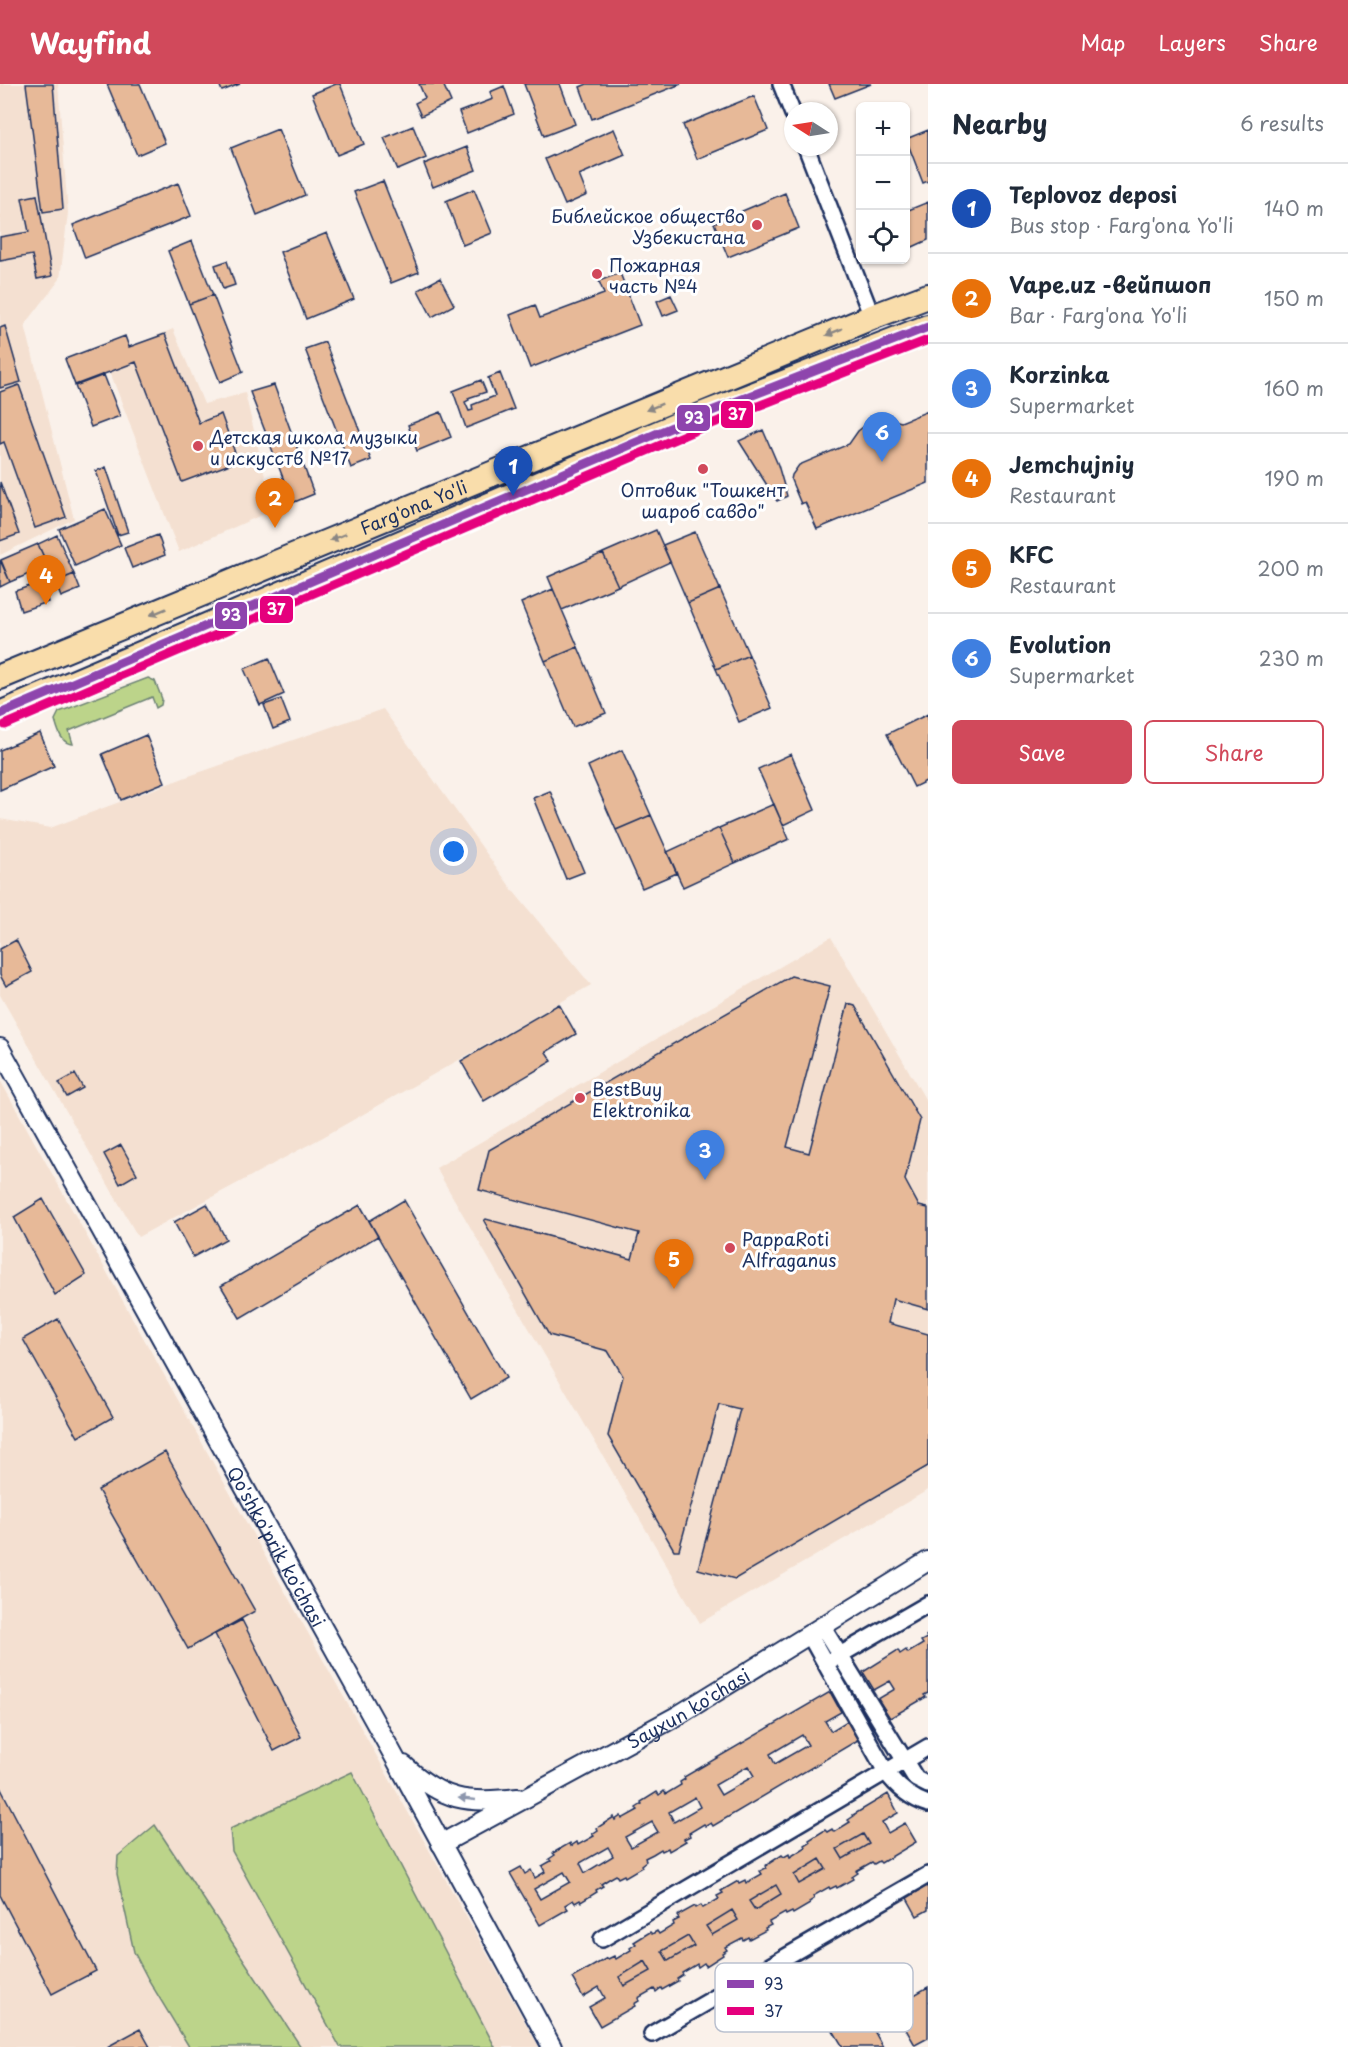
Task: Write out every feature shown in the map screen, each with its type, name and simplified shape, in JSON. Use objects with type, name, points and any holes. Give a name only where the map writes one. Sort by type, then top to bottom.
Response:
[{"type":"main road","name":"Farg'ona Yo'li","points":[[0,677],[872,317],[928,296]]},
{"type":"main road","name":"Farg'ona Yo'li","points":[[0,714],[699,416],[928,327]]},
{"type":"street","points":[[781,84],[788,102]]},
{"type":"street","points":[[809,156],[872,317]]},
{"type":"street","name":"Qo'shko'prik ko'chasi","points":[[0,1048],[390,1749],[552,2047]]},
{"type":"street","name":"Sayxun ko'chasi","points":[[441,1844],[677,1716],[928,1561]]},
{"type":"street","points":[[825,1663],[928,1604]]},
{"type":"street","points":[[816,1630],[840,1655],[916,1779],[928,1785]]},
{"type":"street","points":[[816,1630],[825,1663],[886,1772],[907,1794],[928,1804]]},
{"type":"street","points":[[602,1939],[928,1747]]},
{"type":"street","points":[[390,1749],[418,1778],[450,1797],[488,1800],[526,1797]]},
{"type":"street","points":[[775,1963],[928,1875]]},
{"type":"street","points":[[652,2034],[715,1998]]},
{"type":"shaded area","points":[[0,84],[58,84],[68,213],[60,279],[25,325],[74,519],[0,555]]},
{"type":"shaded area","name":"Детская школа музыки и искусств №17","points":[[173,329],[204,404],[245,393],[268,489],[260,493],[268,512],[179,552],[110,372],[75,385],[65,359],[125,336],[130,347]]},
{"type":"shaded area","points":[[383,709],[514,892],[591,985],[323,1137],[138,1237],[0,995],[0,819],[50,828],[189,776]]},
{"type":"shaded area","points":[[831,937],[928,1104],[928,1490],[700,1623],[436,1168]]},
{"type":"shaded area","points":[[0,1080],[129,1312],[539,2047],[0,2047]]},
{"type":"green space","points":[[148,678],[155,681],[162,699],[161,705],[156,708],[152,697],[69,731],[73,744],[63,739],[55,720],[59,712]]},
{"type":"green space","points":[[352,1772],[495,2047],[340,2047],[232,1851],[230,1829]]},
{"type":"green space","points":[[155,1825],[301,2047],[190,2047],[188,2045],[134,1952],[117,1874],[118,1856]]},
{"type":"building","points":[[26,84],[53,84],[63,209],[43,212]]},
{"type":"building","points":[[107,84],[140,84],[165,143],[137,155]]},
{"type":"building","points":[[219,84],[240,84],[222,91]]},
{"type":"building","points":[[340,84],[364,144],[337,155],[312,94]]},
{"type":"building","points":[[419,84],[443,84],[451,102],[421,116],[415,103],[425,98]]},
{"type":"building","points":[[524,84],[560,84],[575,124],[544,136]]},
{"type":"building","points":[[587,84],[681,84],[592,119],[580,87]]},
{"type":"building","points":[[829,84],[871,84],[835,98]]},
{"type":"building","points":[[504,86],[514,114],[467,133],[459,112],[493,99],[490,92]]},
{"type":"building","points":[[754,96],[768,130],[697,159],[683,125]]},
{"type":"building","points":[[413,126],[426,158],[398,170],[384,138]]},
{"type":"building","points":[[278,129],[305,195],[257,215],[231,148]]},
{"type":"building","points":[[614,129],[625,155],[579,175],[587,195],[565,205],[545,159]]},
{"type":"building","points":[[928,130],[928,181],[923,183],[910,149],[910,137]]},
{"type":"building","points":[[467,147],[476,170],[433,187],[424,164]]},
{"type":"building","points":[[383,181],[419,272],[391,283],[354,192]]},
{"type":"building","points":[[178,183],[191,216],[85,258],[73,225]]},
{"type":"building","points":[[474,189],[492,233],[463,245],[446,201]]},
{"type":"building","points":[[785,193],[799,228],[728,257],[714,223]]},
{"type":"building","points":[[37,195],[52,276],[37,279],[32,255],[0,261],[0,237],[29,232],[22,198]]},
{"type":"building","points":[[928,202],[928,240],[910,248],[910,210]]},
{"type":"building","points":[[327,233],[354,299],[306,319],[280,252]]},
{"type":"building","points":[[192,241],[213,295],[189,304],[168,251]]},
{"type":"building","points":[[227,261],[235,285],[223,289],[215,265]]},
{"type":"building","points":[[620,273],[640,325],[530,368],[510,315],[535,305],[540,318],[604,294],[599,281]]},
{"type":"building","points":[[440,278],[454,305],[432,317],[418,290]]},
{"type":"building","points":[[213,295],[243,372],[220,382],[189,304]]},
{"type":"building","points":[[671,295],[678,310],[663,316],[657,301]]},
{"type":"building","points":[[5,326],[21,382],[0,388],[0,328]]},
{"type":"building","points":[[165,334],[199,423],[221,414],[238,461],[182,482],[136,362],[75,385],[65,359],[125,336],[129,347]]},
{"type":"building","points":[[325,342],[371,460],[351,468],[305,349]]},
{"type":"building","points":[[500,373],[514,409],[466,428],[453,391],[481,380],[486,392],[468,398],[469,400],[465,402],[469,411],[473,410],[472,405],[495,396],[488,378]]},
{"type":"building","points":[[104,375],[120,416],[91,427],[75,386]]},
{"type":"building","points":[[19,385],[66,517],[35,528],[4,442],[0,444],[0,392]]},
{"type":"building","points":[[274,385],[314,494],[270,512],[262,493],[285,483],[250,392]]},
{"type":"building","points":[[928,411],[928,483],[817,529],[805,502],[801,504],[791,480],[799,465],[849,444],[858,431],[871,421],[886,418],[901,422]]},
{"type":"building","points":[[441,412],[451,437],[417,451],[408,425]]},
{"type":"building","points":[[763,430],[778,465],[787,496],[777,501],[739,441]]},
{"type":"building","points":[[106,467],[128,532],[118,535],[96,471]]},
{"type":"building","points":[[0,482],[19,534],[0,541]]},
{"type":"building","points":[[105,509],[121,545],[75,566],[59,529]]},
{"type":"building","points":[[656,530],[670,562],[618,586],[603,553]]},
{"type":"building","points":[[695,532],[720,589],[688,603],[663,545]]},
{"type":"building","points":[[57,535],[74,574],[55,582],[38,544]]},
{"type":"building","points":[[158,535],[165,555],[132,568],[124,548]]},
{"type":"building","points":[[38,544],[48,566],[10,582],[1,560]]},
{"type":"building","points":[[603,553],[618,586],[562,610],[548,577]]},
{"type":"building","points":[[0,560],[10,582],[0,587]]},
{"type":"building","points":[[74,574],[80,589],[61,597],[55,582]]},
{"type":"building","points":[[42,582],[48,602],[21,611],[15,591]]},
{"type":"building","points":[[553,589],[578,647],[545,661],[521,603]]},
{"type":"building","points":[[720,589],[749,655],[716,669],[688,603]]},
{"type":"building","points":[[578,647],[606,713],[573,727],[545,661]]},
{"type":"building","points":[[749,655],[772,708],[739,722],[716,669]]},
{"type":"building","points":[[269,658],[284,694],[260,705],[244,669]]},
{"type":"building","points":[[281,699],[290,722],[273,729],[264,705]]},
{"type":"building","points":[[928,714],[928,780],[914,787],[887,734]]},
{"type":"building","points":[[40,733],[54,766],[0,790],[0,750]]},
{"type":"building","points":[[146,735],[165,782],[121,800],[102,754]]},
{"type":"building","points":[[622,750],[651,815],[616,830],[588,766]]},
{"type":"building","points":[[791,754],[815,810],[783,825],[758,769]]},
{"type":"building","points":[[550,791],[584,872],[566,879],[533,798]]},
{"type":"building","points":[[774,804],[789,839],[735,863],[719,828]]},
{"type":"building","points":[[651,815],[677,873],[642,888],[616,830]]},
{"type":"building","points":[[719,828],[735,863],[683,887],[667,852]]},
{"type":"building","points":[[16,940],[32,972],[6,986],[0,975],[0,949]]},
{"type":"building","points":[[791,976],[830,986],[787,1147],[809,1153],[848,1004],[855,1006],[920,1120],[905,1180],[919,1206],[928,1208],[928,1309],[893,1299],[888,1323],[928,1334],[928,1466],[735,1579],[698,1569],[740,1409],[719,1404],[679,1550],[674,1550],[608,1436],[623,1376],[608,1351],[549,1335],[484,1221],[486,1219],[632,1259],[639,1233],[479,1190],[489,1150]]},
{"type":"building","points":[[559,1004],[576,1034],[546,1052],[552,1061],[484,1101],[461,1061]]},
{"type":"building","points":[[75,1074],[83,1088],[67,1097],[59,1083]]},
{"type":"building","points":[[121,1145],[137,1174],[120,1184],[104,1154]]},
{"type":"building","points":[[43,1199],[86,1275],[55,1295],[14,1217]]},
{"type":"building","points":[[404,1200],[506,1378],[471,1399],[369,1221]]},
{"type":"building","points":[[207,1204],[226,1239],[193,1257],[174,1222]]},
{"type":"building","points":[[360,1205],[378,1236],[240,1318],[221,1286]]},
{"type":"building","points":[[58,1319],[113,1417],[78,1437],[23,1339]]},
{"type":"building","points":[[165,1452],[255,1611],[188,1649],[98,1490]]},
{"type":"building","points":[[242,1620],[301,1737],[274,1751],[215,1634]]},
{"type":"building","points":[[928,1634],[928,1693],[924,1695],[926,1697],[890,1718],[878,1699],[895,1689],[890,1681],[874,1690],[863,1672],[898,1650],[900,1654],[906,1650],[908,1653],[923,1644],[921,1641],[927,1638]]},
{"type":"building","points":[[830,1692],[841,1712],[825,1721],[831,1731],[847,1721],[858,1740],[713,1826],[711,1823],[706,1826],[704,1824],[689,1833],[690,1836],[684,1839],[686,1841],[669,1851],[668,1848],[662,1851],[661,1849],[645,1858],[646,1861],[641,1865],[642,1867],[625,1877],[624,1875],[618,1878],[616,1875],[601,1884],[603,1886],[596,1890],[597,1892],[581,1902],[580,1900],[575,1903],[573,1900],[565,1905],[568,1909],[540,1925],[510,1873],[521,1867],[525,1874],[531,1870],[535,1878],[545,1872],[542,1866],[551,1861],[549,1859],[555,1855],[553,1853],[570,1843],[571,1846],[577,1842],[578,1845],[594,1836],[592,1834],[598,1830],[597,1828],[614,1817],[615,1820],[621,1816],[622,1819],[638,1810],[636,1808],[642,1804],[641,1802],[657,1792],[659,1795],[664,1791],[666,1794],[681,1785],[680,1782],[685,1779],[684,1777]],"holes":[[[802,1735],[808,1745],[775,1764],[770,1754]],[[748,1766],[754,1776],[721,1795],[715,1785]],[[695,1797],[700,1807],[674,1822],[669,1812]],[[652,1822],[658,1832],[631,1847],[625,1837]],[[608,1847],[613,1856],[585,1873],[580,1863]],[[564,1872],[570,1882],[540,1899],[534,1889]]]},
{"type":"building","points":[[0,1787],[96,1971],[52,1994],[0,1895]]},
{"type":"building","points":[[888,1794],[898,1813],[882,1822],[888,1833],[905,1823],[916,1842],[881,1863],[872,1862],[856,1871],[858,1873],[852,1877],[853,1879],[837,1888],[836,1886],[830,1889],[829,1887],[813,1896],[814,1899],[809,1902],[810,1904],[793,1914],[792,1912],[786,1915],[785,1913],[769,1922],[771,1925],[765,1928],[766,1930],[749,1939],[748,1937],[743,1940],[742,1938],[725,1947],[727,1950],[722,1953],[723,1955],[706,1966],[704,1963],[698,1967],[697,1964],[682,1973],[678,1981],[656,1992],[654,1989],[638,1998],[639,2001],[634,2004],[635,2006],[600,2026],[589,2007],[605,1998],[599,1987],[583,1997],[572,1978],[607,1958],[614,1956],[616,1959],[631,1950],[630,1948],[636,1944],[634,1942],[650,1932],[652,1934],[657,1931],[659,1934],[674,1925],[673,1922],[679,1919],[677,1916],[695,1906],[696,1908],[701,1905],[703,1908],[719,1899],[717,1896],[723,1893],[721,1891],[738,1881],[739,1883],[745,1880],[746,1883],[762,1874],[760,1871],[766,1868],[765,1866],[782,1855],[784,1857],[789,1854],[790,1857],[806,1847],[809,1840],[825,1830],[827,1832],[832,1829],[834,1832],[850,1822],[848,1820]],"holes":[[[863,1834],[869,1844],[843,1859],[837,1849]],[[820,1859],[826,1869],[799,1884],[794,1875]],[[776,1885],[781,1894],[755,1910],[749,1901]],[[732,1910],[738,1920],[712,1935],[706,1926]],[[688,1936],[694,1946],[668,1961],[662,1951]],[[645,1961],[651,1971],[624,1986],[619,1977]]]},
{"type":"building","points":[[863,1834],[869,1844],[843,1859],[837,1849]]},
{"type":"building","points":[[820,1859],[826,1869],[799,1884],[794,1875]]},
{"type":"building","points":[[776,1885],[781,1894],[755,1910],[749,1901]]},
{"type":"building","points":[[928,1885],[928,1910],[917,1916],[907,1898]]},
{"type":"building","points":[[732,1910],[738,1920],[712,1935],[706,1926]]},
{"type":"building","points":[[688,1936],[694,1946],[668,1961],[662,1951]]},
{"type":"building","points":[[645,1961],[651,1971],[624,1986],[619,1977]]},
{"type":"building","points":[[928,1987],[928,2038],[915,2045],[907,2032],[913,2032],[913,1996]]},
{"type":"building","points":[[140,2029],[150,2047],[107,2047]]},
{"type":"building","points":[[834,2032],[875,2032],[883,2047],[843,2047]]},
{"type":"transit line","name":"93","points":[[0,714],[691,419],[928,327]]},
{"type":"transit line","name":"37","points":[[5,725],[696,430],[928,340]]},
{"type":"place","name":"Библейское общество Узбекистана","points":[[757,225]]},
{"type":"place","name":"Пожарная часть №4","points":[[597,274]]},
{"type":"place","name":"Детская школа музыки и искусств №17","points":[[198,446]]},
{"type":"place","name":"Evolution","points":[[882,462]]},
{"type":"place","name":"Оптовик \"Тошкент шароб савдо\"","points":[[703,469]]},
{"type":"place","name":"Teplovoz deposi","points":[[513,496]]},
{"type":"place","name":"Vape.uz -вейпшоп","points":[[275,528]]},
{"type":"place","name":"Jemchujniy","points":[[46,605]]},
{"type":"place","name":"BestBuy Elektronika","points":[[580,1098]]},
{"type":"place","name":"Korzinka","points":[[705,1180]]},
{"type":"place","name":"PappaRoti Alfraganus","points":[[730,1248]]},
{"type":"place","name":"KFC","points":[[674,1289]]}]
